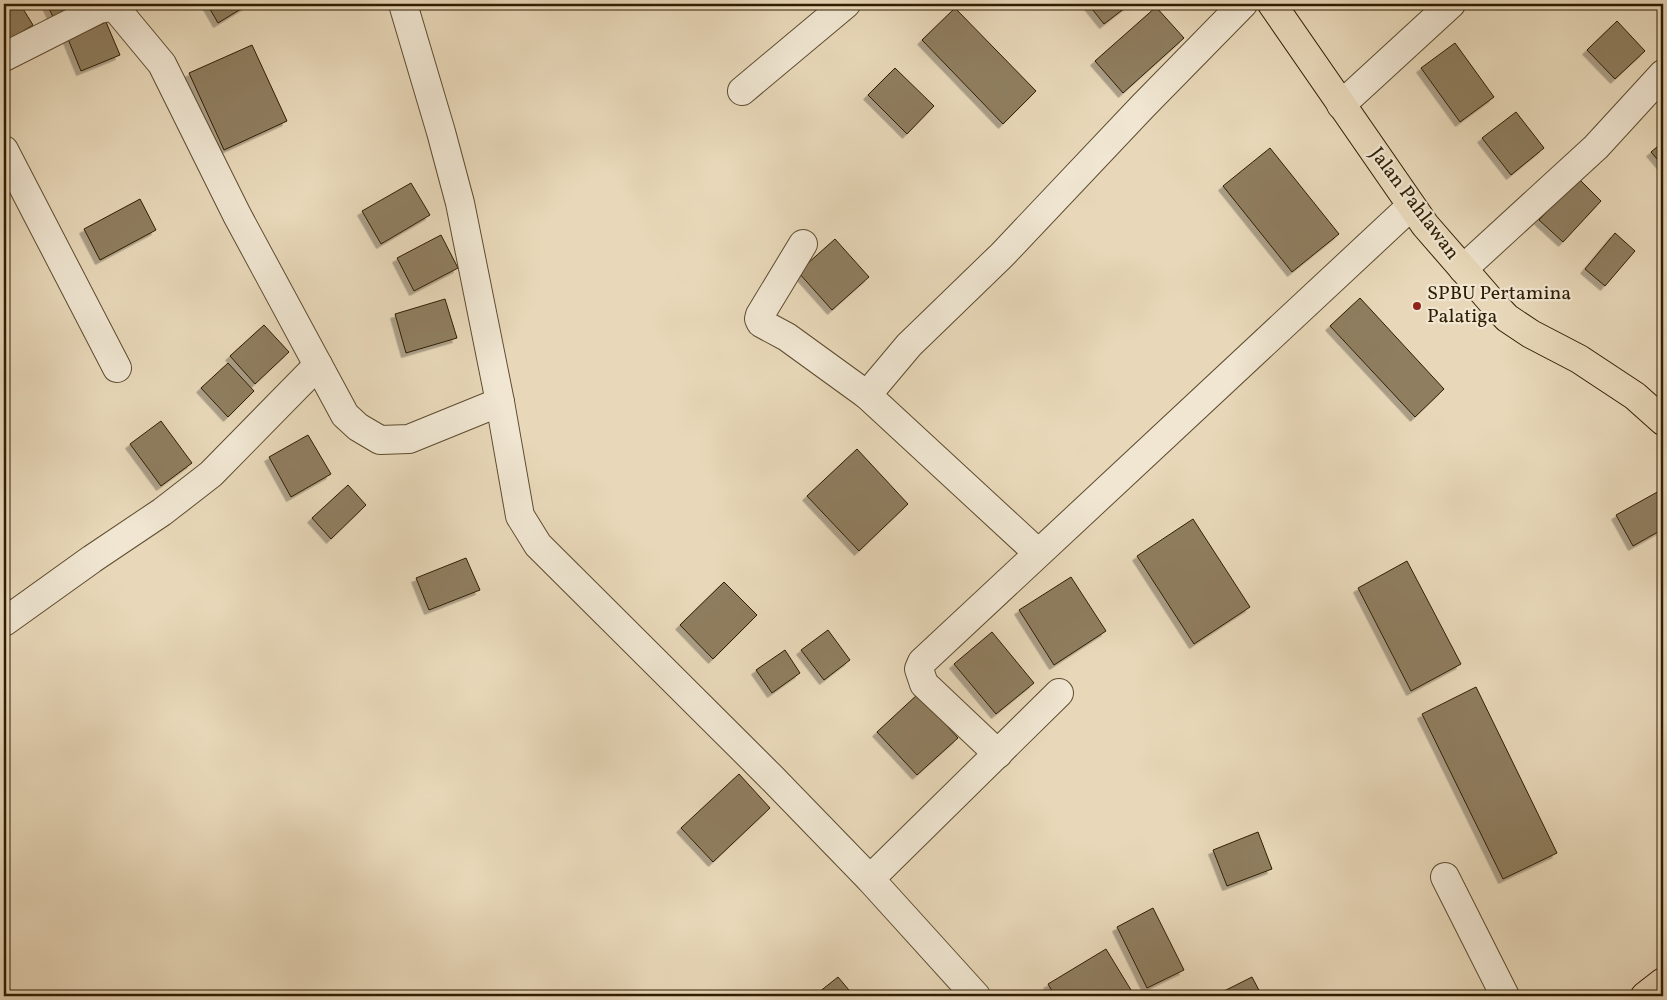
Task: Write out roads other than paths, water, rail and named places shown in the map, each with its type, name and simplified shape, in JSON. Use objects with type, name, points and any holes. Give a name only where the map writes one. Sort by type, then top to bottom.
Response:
[{"type":"highway","name":"Jalan Pahlawan","points":[[1272,4],[1425,225],[1507,318],[1532,334],[1579,359],[1635,396],[1663,421]]},
{"type":"highway","points":[[1645,996],[1663,982]]},
{"type":"street","points":[[402,4],[441,132],[460,203],[500,402],[520,516],[538,545],[770,776],[870,879],[976,996]]},
{"type":"street","points":[[742,91],[846,4]]},
{"type":"street","points":[[867,395],[909,345],[1002,255],[1242,4]]},
{"type":"street","points":[[1341,105],[1451,4]]},
{"type":"street","points":[[4,57],[99,9],[110,7],[118,11],[162,64],[238,215],[345,415],[358,428],[380,440],[409,439],[500,402]]},
{"type":"street","points":[[1463,269],[1596,147],[1663,74]]},
{"type":"street","points":[[4,150],[117,368]]},
{"type":"street","points":[[998,754],[924,684],[918,669],[922,662],[1411,206]]},
{"type":"street","points":[[803,244],[760,315],[761,323],[787,337],[867,395],[1038,553]]},
{"type":"street","points":[[4,622],[162,512],[211,474],[318,365]]},
{"type":"street","points":[[870,879],[1059,693]]},
{"type":"street","points":[[1445,877],[1505,996]]},
{"type":"place","name":"SPBU Pertamina Palatiga","points":[[1417,306]]}]
